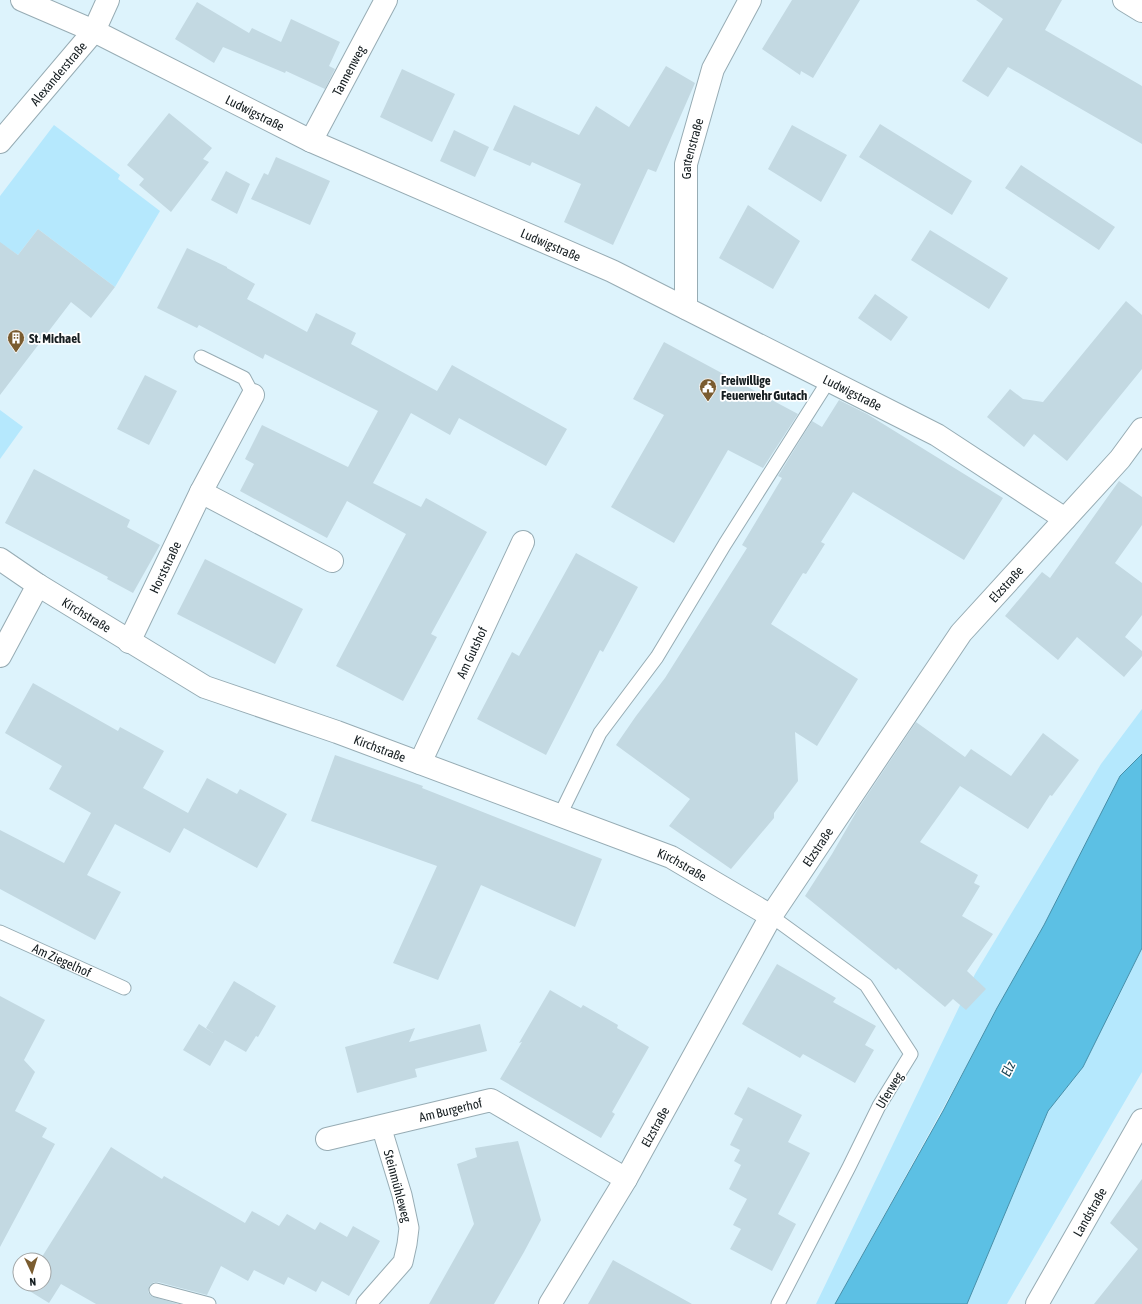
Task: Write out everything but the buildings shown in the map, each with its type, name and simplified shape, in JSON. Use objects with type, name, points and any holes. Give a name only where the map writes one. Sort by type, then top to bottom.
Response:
[{"type":"street","name":"Ludwigstraße","points":[[22,0],[94,31],[311,141],[612,271],[937,434],[1065,519]]},
{"type":"street","name":"Alexanderstraße","points":[[0,142],[94,31],[108,0]]},
{"type":"street","name":"Tannenweg","points":[[311,141],[386,0]]},
{"type":"street","name":"Gartenstraße","points":[[686,308],[686,164],[713,69],[750,0]]},
{"type":"street","points":[[1124,0],[1142,11]]},
{"type":"street","name":"Horststraße","points":[[129,642],[201,492],[253,395]]},
{"type":"street","name":"Elzstraße","points":[[550,1304],[626,1179],[771,916],[961,633],[1120,459],[1142,429]]},
{"type":"street","points":[[201,492],[332,561]]},
{"type":"street","name":"Am Gutshof","points":[[420,763],[523,542]]},
{"type":"street","name":"Kirchstraße","points":[[0,559],[38,585],[129,642],[205,687],[337,732],[671,857],[771,916]]},
{"type":"street","points":[[0,656],[38,585]]},
{"type":"street","name":"Am Burgerhof","points":[[327,1139],[490,1100],[626,1179]]},
{"type":"street","name":"Landstraße","points":[[1037,1304],[1142,1120]]},
{"type":"street","name":"Steinmühleweg","points":[[366,1304],[403,1262],[409,1228],[402,1195],[381,1126]]},
{"type":"lane","points":[[200,357],[244,378],[253,395]]},
{"type":"lane","points":[[560,815],[600,733],[657,657],[725,544],[829,380]]},
{"type":"lane","name":"Uferweg","points":[[771,916],[866,985],[911,1054],[879,1106],[778,1304]]},
{"type":"lane","name":"Am Ziegelhof","points":[[0,932],[124,988]]},
{"type":"lane","points":[[156,1290],[209,1304]]},
{"type":"shaded area","points":[[54,125],[120,175],[118,179],[160,211],[115,287],[38,229],[18,255],[5,246],[0,252],[0,196]]},
{"type":"shaded area","points":[[0,410],[23,427],[0,459]]},
{"type":"shaded area","points":[[1142,709],[1142,754],[1120,776],[1044,925],[835,1304],[816,1304],[975,974],[1101,764]]},
{"type":"shaded area","points":[[1142,948],[1142,1072],[1007,1304],[967,1304],[1048,1111],[1083,1067]]},
{"type":"water","name":"Elz","points":[[1142,754],[1142,948],[1083,1067],[1048,1111],[967,1304],[835,1304],[943,1111],[997,1008],[1044,925],[1120,776]]},
{"type":"place","name":"St. Michael","points":[[16,353]]},
{"type":"place","name":"Freiwillige Feuerwehr Gutach","points":[[708,402]]}]
